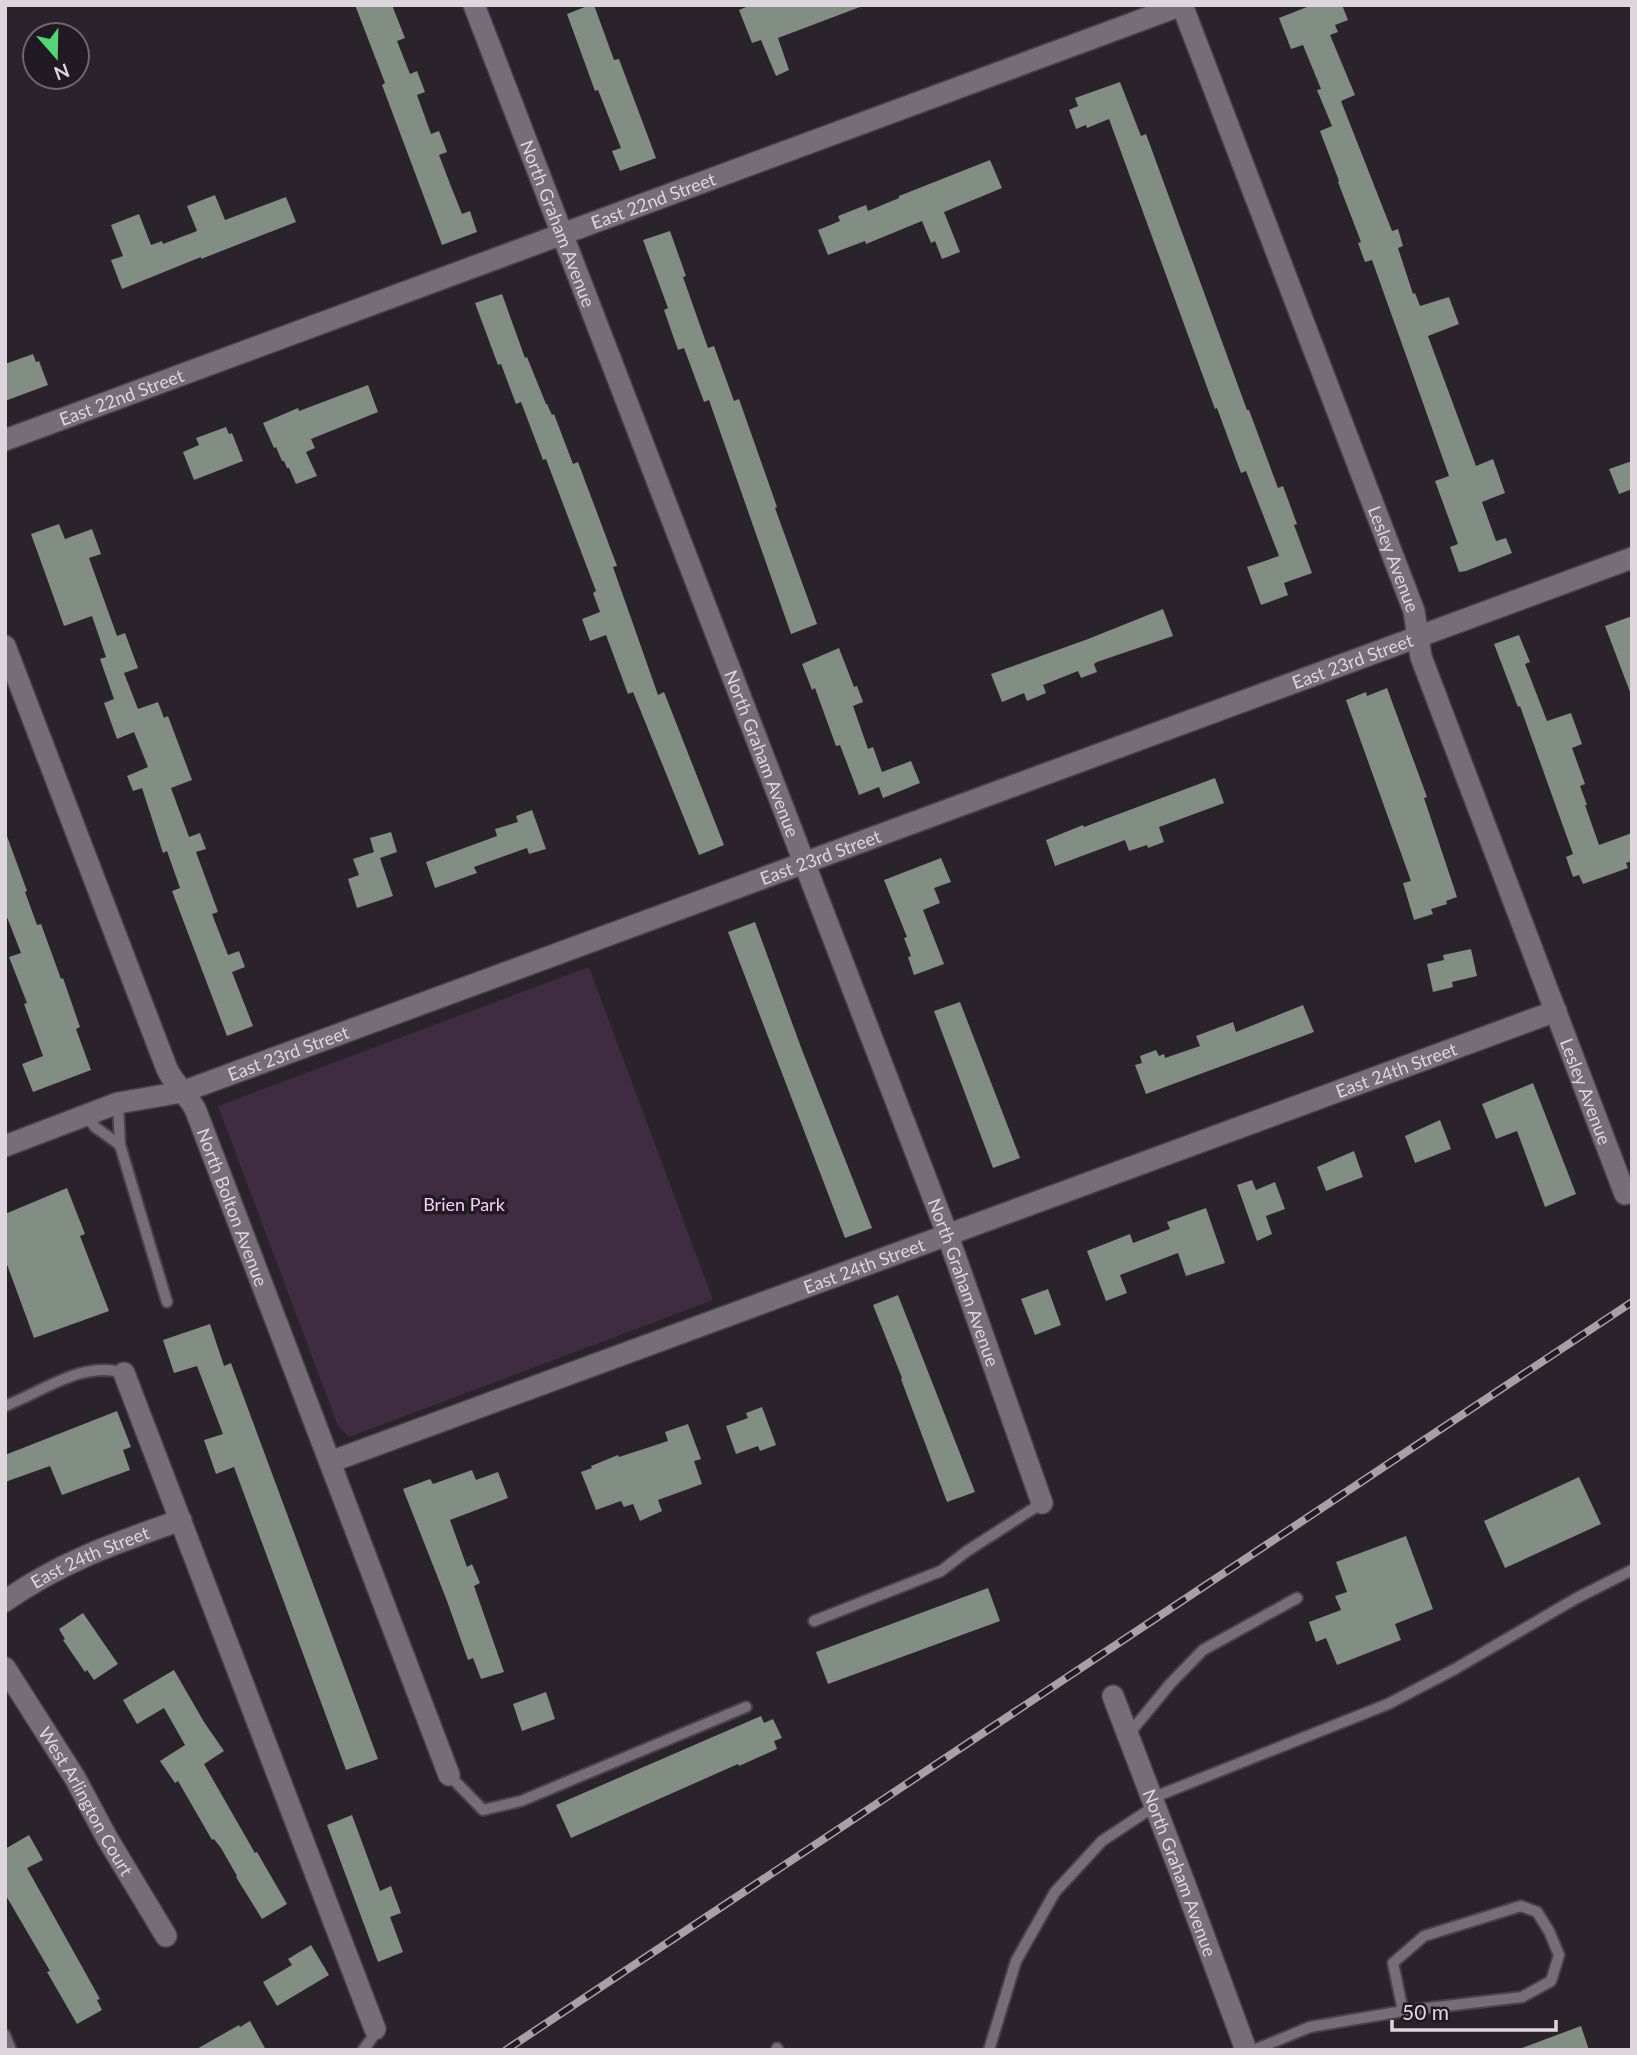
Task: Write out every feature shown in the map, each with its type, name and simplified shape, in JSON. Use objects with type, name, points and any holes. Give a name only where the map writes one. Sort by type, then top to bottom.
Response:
[{"type":"street","name":"North Graham Avenue","points":[[474,5],[948,1236],[1042,1503]]},
{"type":"street","name":"East 22nd Street","points":[[5,440],[1182,5]]},
{"type":"street","name":"Lesley Avenue","points":[[1182,5],[1414,611],[1421,657],[1625,1194]]},
{"type":"street","name":"East 23rd Street","points":[[5,1146],[118,1103],[182,1092],[1632,558]]},
{"type":"street","name":"North Bolton Avenue","points":[[5,646],[167,1069],[196,1111],[449,1775]]},
{"type":"street","name":"East 24th Street","points":[[330,1462],[1556,1011]]},
{"type":"street","points":[[124,1373],[375,2029]]},
{"type":"street","name":"East 24th Street","points":[[5,1601],[63,1565],[95,1550],[180,1520]]},
{"type":"street","name":"West Arlington Court","points":[[5,1668],[75,1778],[107,1838],[166,1936]]},
{"type":"street","name":"North Graham Avenue","points":[[1113,1696],[1246,2050]]},
{"type":"lane","points":[[118,1103],[120,1145],[167,1302]]},
{"type":"lane","points":[[86,1115],[102,1132],[120,1145]]},
{"type":"lane","points":[[5,1406],[72,1377],[116,1370],[124,1373]]},
{"type":"lane","points":[[814,1621],[941,1571],[1042,1503]]},
{"type":"lane","points":[[989,2050],[1016,1961],[1055,1892],[1102,1841],[1154,1802],[1388,1704],[1455,1669],[1575,1598],[1632,1570]]},
{"type":"lane","points":[[1128,1735],[1170,1684],[1203,1650],[1297,1598]]},
{"type":"lane","points":[[449,1775],[483,1810],[521,1801],[746,1707]]},
{"type":"lane","points":[[1254,2050],[1310,2027],[1403,2011],[1522,1997],[1551,1981],[1559,1955],[1537,1912],[1521,1906],[1424,1936],[1393,1963],[1403,2011]]},
{"type":"lane","points":[[363,2050],[375,2029]]},
{"type":"lane","points":[[5,2035],[11,2050]]},
{"type":"green space","name":"Brien Park","points":[[589,967],[713,1300],[349,1437],[338,1426],[218,1106]]},
{"type":"building","points":[[355,5],[392,5],[405,38],[397,41],[410,74],[417,71],[425,92],[417,95],[431,134],[439,131],[447,152],[439,155],[462,214],[470,211],[477,232],[442,245]]},
{"type":"building","points":[[594,5],[614,60],[619,59],[656,158],[620,171],[612,151],[621,148],[598,90],[595,91],[567,14]]},
{"type":"building","points":[[751,5],[860,7],[778,38],[789,70],[776,76],[761,40],[752,43],[739,10]]},
{"type":"building","points":[[1312,5],[1342,5],[1348,20],[1335,25],[1338,32],[1330,35],[1355,95],[1341,101],[1392,231],[1398,229],[1403,246],[1398,248],[1413,294],[1415,293],[1420,306],[1449,297],[1459,324],[1428,336],[1476,466],[1493,459],[1505,493],[1482,502],[1496,541],[1506,538],[1512,553],[1466,571],[1459,572],[1450,547],[1458,544],[1435,481],[1449,476],[1372,260],[1365,262],[1358,243],[1361,242],[1320,131],[1332,126],[1317,90],[1321,89],[1303,45],[1291,49],[1279,18]]},
{"type":"building","points":[[1120,82],[1141,136],[1146,134],[1247,410],[1278,488],[1283,486],[1312,573],[1284,583],[1288,595],[1261,605],[1247,567],[1279,556],[1246,471],[1241,473],[1217,408],[1215,409],[1109,119],[1087,128],[1086,125],[1076,129],[1069,110],[1078,106],[1075,98]]},
{"type":"building","points":[[990,160],[1002,188],[944,212],[960,252],[942,259],[935,241],[931,243],[922,221],[866,244],[865,241],[828,255],[818,230],[840,221],[838,216],[866,205],[868,211]]},
{"type":"building","points":[[215,195],[225,220],[286,197],[296,222],[122,289],[111,260],[123,256],[111,225],[139,214],[151,245],[162,241],[163,244],[197,231],[187,206]]},
{"type":"building","points":[[670,231],[708,348],[714,346],[734,401],[739,399],[817,624],[791,634],[709,400],[704,402],[684,348],[678,350],[664,310],[668,308],[643,240]]},
{"type":"building","points":[[502,294],[525,358],[527,357],[546,404],[552,415],[554,414],[573,464],[578,462],[617,566],[613,567],[658,695],[664,692],[724,845],[699,855],[633,692],[628,694],[606,635],[590,641],[582,619],[600,612],[593,593],[596,591],[546,459],[543,460],[521,402],[516,404],[501,364],[498,365],[475,303]]},
{"type":"building","points":[[33,354],[36,362],[39,361],[48,385],[5,401],[5,364]]},
{"type":"building","points":[[368,385],[378,412],[311,439],[315,448],[306,452],[317,476],[296,484],[289,468],[282,461],[276,447],[274,448],[263,423],[298,408],[299,411]]},
{"type":"building","points":[[226,427],[229,434],[232,433],[243,461],[194,480],[183,452],[199,445],[196,438]]},
{"type":"building","points":[[1632,461],[1632,489],[1619,494],[1609,469]]},
{"type":"building","points":[[59,524],[65,539],[92,529],[101,554],[89,558],[117,636],[125,633],[138,668],[124,673],[138,709],[158,702],[164,718],[168,716],[192,780],[171,788],[189,837],[200,833],[206,849],[196,852],[218,912],[212,914],[228,955],[239,951],[245,967],[232,972],[253,1026],[227,1036],[172,891],[180,888],[167,851],[163,853],[142,788],[133,791],[127,776],[148,767],[134,732],[117,739],[104,703],[114,699],[100,659],[106,657],[92,616],[64,626],[31,534]]},
{"type":"building","points":[[1163,609],[1173,636],[1097,662],[1094,664],[1097,672],[1081,678],[1078,671],[1043,685],[1046,693],[1027,701],[1024,693],[1002,702],[991,674]]},
{"type":"building","points":[[1632,616],[1632,692],[1630,692],[1605,626]]},
{"type":"building","points":[[1519,635],[1530,662],[1525,664],[1547,721],[1571,713],[1582,744],[1572,748],[1585,784],[1580,786],[1599,845],[1632,833],[1632,861],[1626,863],[1628,868],[1583,884],[1579,875],[1573,877],[1566,857],[1573,854],[1520,706],[1518,707],[1494,644]]},
{"type":"building","points":[[839,648],[854,687],[857,686],[863,702],[853,706],[868,749],[873,747],[882,772],[911,761],[920,783],[883,798],[879,787],[859,795],[840,745],[836,746],[815,688],[812,690],[802,664]]},
{"type":"building","points":[[1387,688],[1427,797],[1424,798],[1457,897],[1446,901],[1447,904],[1431,909],[1433,914],[1414,920],[1403,883],[1411,881],[1346,700]]},
{"type":"building","points":[[1215,778],[1224,803],[1159,827],[1164,842],[1129,851],[1125,840],[1055,866],[1046,840]]},
{"type":"building","points":[[532,810],[546,849],[529,854],[527,848],[474,867],[477,873],[435,888],[426,862],[497,836],[495,829],[518,822],[516,816]]},
{"type":"building","points":[[391,832],[397,852],[380,858],[393,896],[357,908],[348,879],[359,875],[353,859],[374,852],[370,838]]},
{"type":"building","points":[[5,836],[37,925],[41,924],[61,979],[63,978],[80,1027],[76,1029],[91,1070],[33,1092],[22,1064],[43,1056],[9,957],[21,953],[5,912]]},
{"type":"building","points":[[941,858],[951,882],[934,888],[940,903],[923,910],[944,964],[914,975],[904,938],[907,937],[884,880]]},
{"type":"building","points":[[755,922],[872,1228],[845,1238],[728,932]]},
{"type":"building","points":[[1471,949],[1477,976],[1452,982],[1453,987],[1433,992],[1427,964],[1444,960],[1443,955]]},
{"type":"building","points":[[960,1002],[1020,1158],[993,1168],[934,1011]]},
{"type":"building","points":[[1303,1005],[1314,1032],[1146,1094],[1135,1065],[1142,1063],[1140,1056],[1156,1050],[1159,1056],[1164,1054],[1165,1058],[1200,1046],[1196,1036],[1233,1022],[1236,1032]]},
{"type":"building","points":[[1533,1083],[1576,1194],[1545,1207],[1517,1131],[1496,1139],[1482,1104]]},
{"type":"building","points":[[1440,1120],[1451,1149],[1415,1163],[1405,1136]]},
{"type":"building","points":[[1354,1151],[1363,1177],[1326,1191],[1317,1167]]},
{"type":"building","points":[[1252,1180],[1256,1190],[1275,1182],[1285,1209],[1266,1216],[1272,1234],[1257,1241],[1237,1185]]},
{"type":"building","points":[[67,1188],[85,1234],[80,1236],[109,1311],[34,1338],[5,1259],[5,1214]]},
{"type":"building","points":[[1206,1208],[1225,1263],[1186,1276],[1178,1253],[1120,1275],[1127,1293],[1106,1301],[1087,1251],[1130,1234],[1133,1243],[1170,1229],[1167,1222]]},
{"type":"building","points":[[1048,1289],[1061,1325],[1035,1335],[1021,1299]]},
{"type":"building","points":[[898,1295],[975,1492],[947,1502],[873,1305]]},
{"type":"building","points":[[210,1324],[224,1366],[231,1363],[378,1759],[346,1770],[234,1467],[216,1474],[204,1440],[223,1434],[197,1366],[174,1373],[163,1340]]},
{"type":"building","points":[[762,1407],[776,1445],[760,1451],[758,1446],[736,1454],[726,1426],[748,1418],[746,1413]]},
{"type":"building","points":[[117,1411],[131,1447],[123,1450],[130,1470],[62,1495],[50,1466],[5,1482],[5,1455]]},
{"type":"building","points":[[688,1424],[701,1459],[694,1461],[702,1484],[658,1500],[662,1511],[640,1521],[633,1504],[624,1507],[621,1501],[596,1510],[581,1472],[618,1455],[619,1457],[668,1441],[665,1432]]},
{"type":"building","points":[[472,1470],[476,1480],[498,1472],[508,1498],[450,1520],[467,1567],[472,1564],[480,1583],[474,1586],[504,1672],[481,1679],[473,1658],[468,1660],[403,1489],[430,1479],[433,1484]]},
{"type":"building","points":[[1579,1477],[1601,1524],[1505,1568],[1484,1521]]},
{"type":"building","points":[[1406,1536],[1433,1609],[1395,1624],[1401,1640],[1337,1665],[1326,1638],[1316,1642],[1309,1622],[1341,1610],[1335,1596],[1347,1592],[1336,1562]]},
{"type":"building","points":[[988,1588],[1000,1621],[828,1684],[816,1652]]},
{"type":"building","points":[[83,1613],[118,1664],[94,1680],[87,1670],[85,1672],[63,1640],[65,1639],[59,1629]]},
{"type":"building","points":[[174,1670],[224,1751],[204,1764],[287,1904],[262,1919],[178,1781],[175,1783],[160,1761],[185,1745],[164,1708],[137,1724],[123,1700]]},
{"type":"building","points":[[546,1692],[555,1719],[522,1731],[513,1704]]},
{"type":"building","points":[[761,1716],[764,1723],[773,1719],[782,1738],[774,1741],[777,1749],[571,1838],[556,1805]]},
{"type":"building","points":[[352,1815],[380,1891],[391,1886],[401,1913],[390,1917],[403,1952],[378,1962],[327,1825]]},
{"type":"building","points":[[29,1835],[43,1860],[27,1868],[100,1999],[97,2000],[102,2010],[77,2024],[5,1894],[5,1849]]},
{"type":"building","points":[[311,1945],[329,1975],[277,2006],[263,1982],[292,1965],[288,1959]]},
{"type":"building","points":[[250,2021],[266,2050],[195,2050],[239,2025],[240,2027]]},
{"type":"building","points":[[1581,2026],[1589,2050],[1522,2048]]},
{"type":"railway","points":[[506,2050],[1632,1302]]}]
